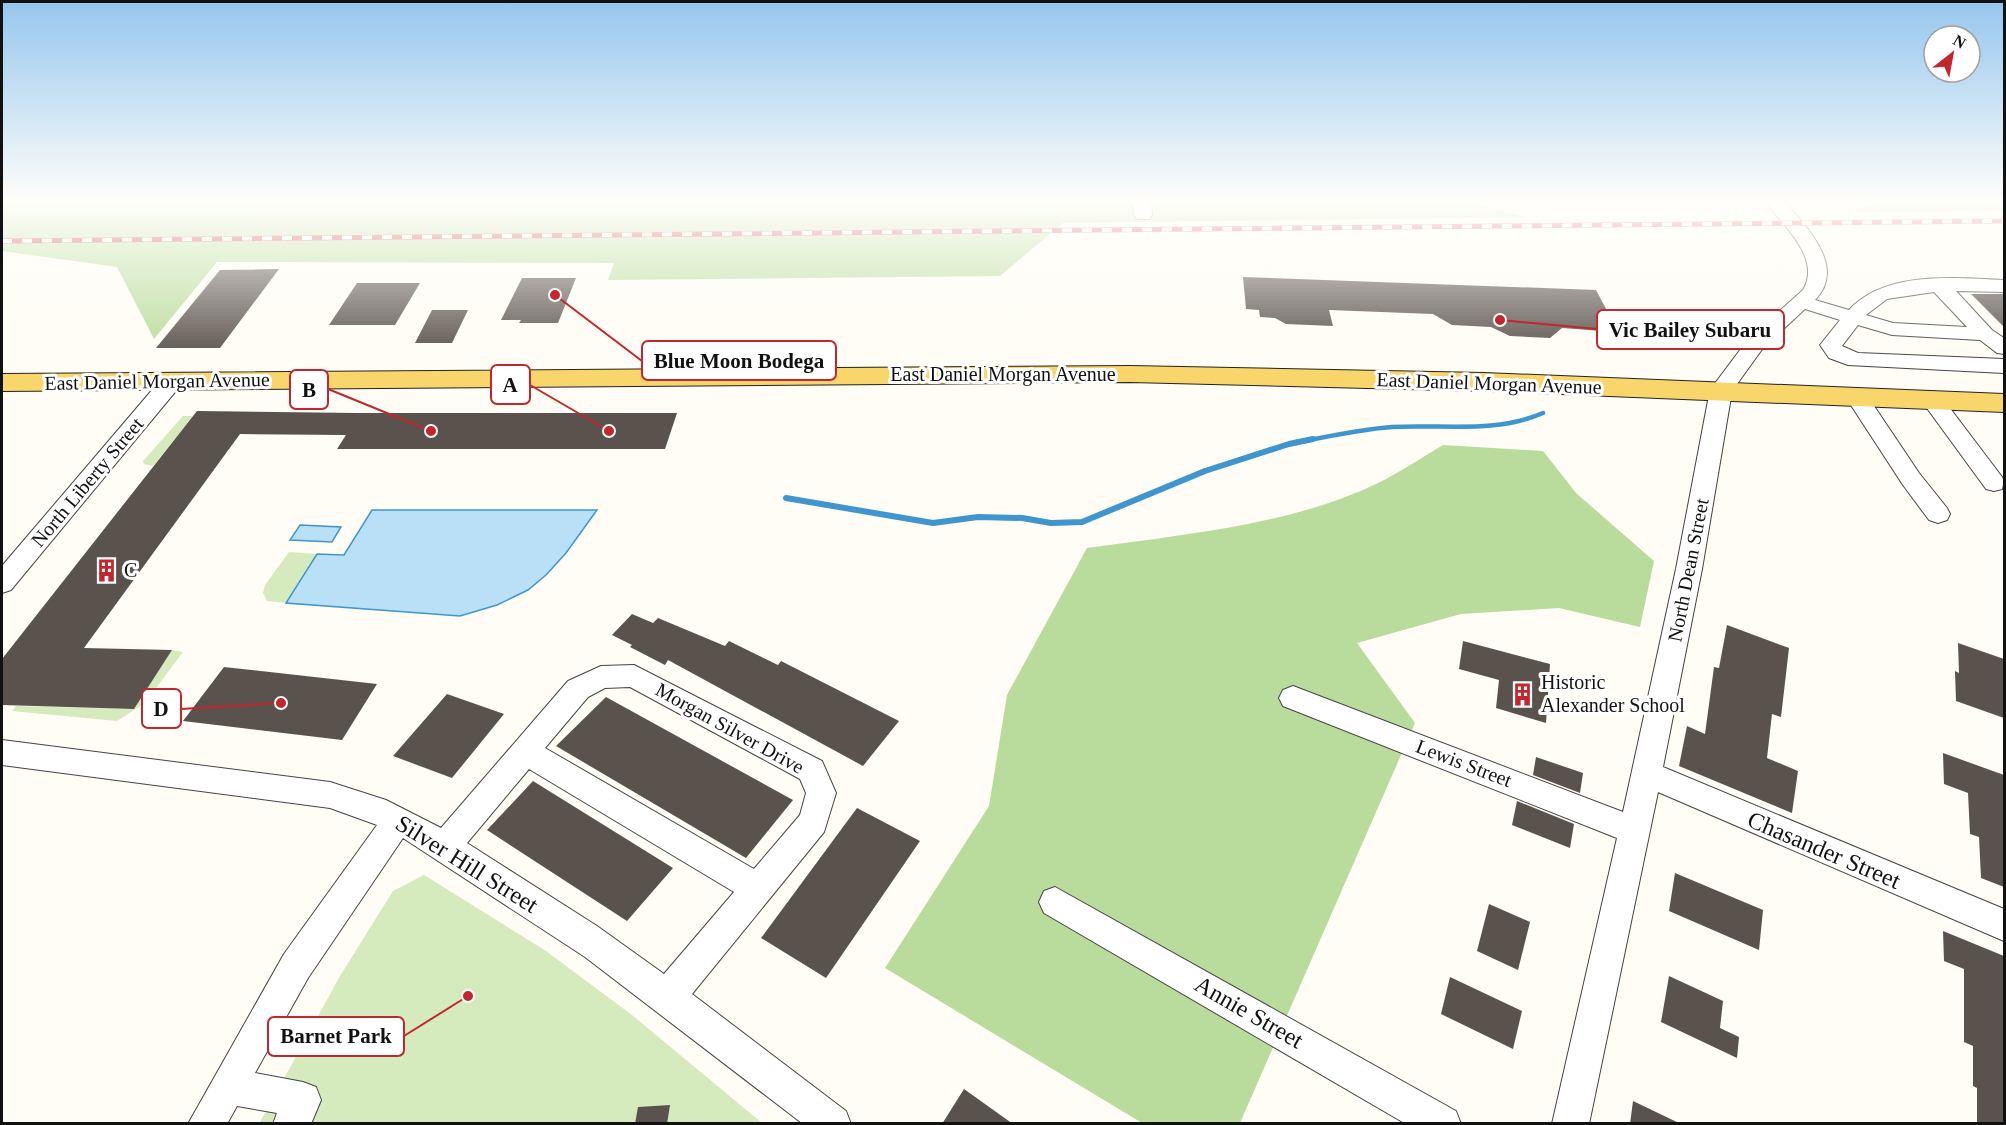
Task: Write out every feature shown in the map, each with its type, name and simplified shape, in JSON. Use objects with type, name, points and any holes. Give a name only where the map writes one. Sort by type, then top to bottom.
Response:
[{"type":"main road","name":"East Daniel Morgan Avenue","points":[[2,383],[1130,374],[1721,390],[2004,403]]},
{"type":"street","name":"North Dean Street","points":[[1570,1124],[1689,569],[1721,390],[1756,343],[1802,302],[1815,287],[1818,267],[1813,254]]},
{"type":"street","points":[[1941,286],[1985,334],[2004,348]]},
{"type":"street","points":[[2004,286],[1941,286],[1892,290],[1866,304],[1831,345],[1836,353],[1856,360],[2004,366]]},
{"type":"street","points":[[1802,302],[1852,319],[1892,329],[1985,334]]},
{"type":"street","name":"North Liberty Street","points":[[2,583],[172,381]]},
{"type":"street","points":[[1856,396],[1911,479],[1938,514]]},
{"type":"street","points":[[1932,400],[1994,483]]},
{"type":"street","name":"Morgan Silver Drive","points":[[446,845],[524,750],[578,689],[601,677],[634,676],[811,770],[820,793],[813,822],[667,997]]},
{"type":"street","name":"Lewis Street","points":[[1293,698],[1435,751],[1633,830]]},
{"type":"street","points":[[524,750],[758,889]]},
{"type":"street","name":"Silver Hill Street","points":[[2,753],[330,795],[357,801],[446,845],[497,882],[595,944],[833,1124]]},
{"type":"street","name":"Chasander Street","points":[[1645,773],[2004,925]]},
{"type":"street","points":[[206,1124],[296,966],[398,820]]},
{"type":"street","name":"Annie Street","points":[[1055,902],[1443,1124]]},
{"type":"street","points":[[228,1086],[303,1100],[291,1124]]},
{"type":"green space","points":[[27,254],[1026,254],[1000,276],[608,280],[614,263],[217,262],[154,339],[117,267]]},
{"type":"green space","points":[[183,416],[193,416],[153,466],[144,464],[143,461]]},
{"type":"green space","points":[[1443,445],[1543,451],[1576,493],[1654,561],[1640,627],[1559,608],[1461,614],[1357,643],[1415,723],[1240,1123],[1142,1123],[885,968],[989,806],[1007,695],[1087,548],[1197,533],[1272,519],[1308,509],[1376,484]]},
{"type":"green space","points":[[289,552],[317,554],[286,603],[267,601],[263,593],[265,585]]},
{"type":"green space","points":[[172,650],[183,652],[145,703],[117,721],[12,711],[16,706],[133,709]]},
{"type":"green space","points":[[424,875],[546,951],[632,1015],[762,1123],[259,1124],[340,976],[393,891]]},
{"type":"water","points":[[372,510],[597,510],[566,553],[546,575],[528,590],[497,605],[460,616],[286,603],[317,554],[344,555]]},
{"type":"water","points":[[300,525],[341,527],[332,542],[290,540]]},
{"type":"building","points":[[279,269],[220,348],[156,348],[220,270]]},
{"type":"building","points":[[1243,277],[1596,290],[1612,320],[1602,331],[1562,328],[1550,338],[1510,336],[1491,327],[1452,325],[1433,314],[1329,310],[1333,326],[1286,324],[1275,318],[1260,317],[1259,310],[1246,309]]},
{"type":"building","points":[[522,278],[576,278],[558,323],[519,323],[521,320],[501,320]]},
{"type":"building","points":[[357,283],[420,283],[395,325],[329,325]]},
{"type":"building","points":[[1971,294],[2004,294],[2004,327]]},
{"type":"building","points":[[432,310],[468,310],[452,343],[415,343]]},
{"type":"building","points":[[197,411],[677,413],[665,449],[337,449],[346,435],[240,434],[84,648],[172,650],[134,709],[2,705],[2,659]]},
{"type":"building","points":[[632,614],[653,623],[658,618],[725,646],[729,641],[778,665],[781,661],[899,721],[863,766],[668,660],[665,665],[612,635]]},
{"type":"building","points":[[1727,625],[1789,648],[1781,717],[1772,714],[1767,758],[1798,771],[1792,813],[1679,766],[1687,726],[1705,734],[1714,667],[1719,668]]},
{"type":"building","name":"Historic Alexander School","points":[[1463,641],[1550,664],[1546,723],[1496,708],[1499,680],[1459,669]]},
{"type":"building","points":[[1958,643],[2004,659],[2004,718],[1956,701],[1955,671],[1959,673]]},
{"type":"building","points":[[224,667],[377,684],[342,740],[183,721]]},
{"type":"building","points":[[447,694],[504,714],[452,778],[393,756]]},
{"type":"building","points":[[606,697],[793,800],[746,858],[556,746]]},
{"type":"building","points":[[1943,753],[2004,775],[2004,887],[1981,878],[1979,837],[1970,834],[1968,793],[1944,784]]},
{"type":"building","points":[[1536,757],[1583,773],[1580,793],[1533,775]]},
{"type":"building","points":[[533,781],[673,868],[627,921],[487,830]]},
{"type":"building","points":[[1517,801],[1574,824],[1570,848],[1512,825]]},
{"type":"building","points":[[857,808],[920,841],[826,978],[761,938]]},
{"type":"building","points":[[1675,873],[1763,910],[1759,950],[1669,911]]},
{"type":"building","points":[[1489,904],[1530,922],[1518,970],[1477,951]]},
{"type":"building","points":[[1943,931],[2004,956],[2004,1124],[1977,1124],[1977,1088],[1973,1086],[1973,1046],[1964,1042],[1964,969],[1944,961]]},
{"type":"building","points":[[1669,976],[1723,1001],[1720,1028],[1739,1037],[1737,1058],[1661,1022]]},
{"type":"building","points":[[1450,977],[1522,1011],[1513,1049],[1441,1014]]},
{"type":"building","points":[[964,1089],[1013,1124],[942,1124]]},
{"type":"building","points":[[1633,1101],[1681,1124],[1630,1124]]},
{"type":"building","points":[[670,1105],[667,1124],[635,1124],[638,1107]]},
{"type":"waterway","points":[[1305,441],[1392,427],[1469,427],[1506,424],[1543,413]]},
{"type":"waterway","points":[[786,498],[933,523],[978,517],[1022,518],[1051,523],[1082,522],[1205,471],[1289,444],[1313,439]]},
{"type":"place","name":"Blue Moon Bodega","points":[[555,295]]},
{"type":"place","name":"Vic Bailey Subaru","points":[[1500,320]]},
{"type":"place","name":"B","points":[[431,431]]},
{"type":"place","name":"A","points":[[609,431]]},
{"type":"place","name":"C","points":[[106,570]]},
{"type":"place","name":"Historic Alexander School","points":[[1523,694]]},
{"type":"place","name":"D","points":[[281,703]]},
{"type":"place","name":"Barnet Park","points":[[468,996]]}]
